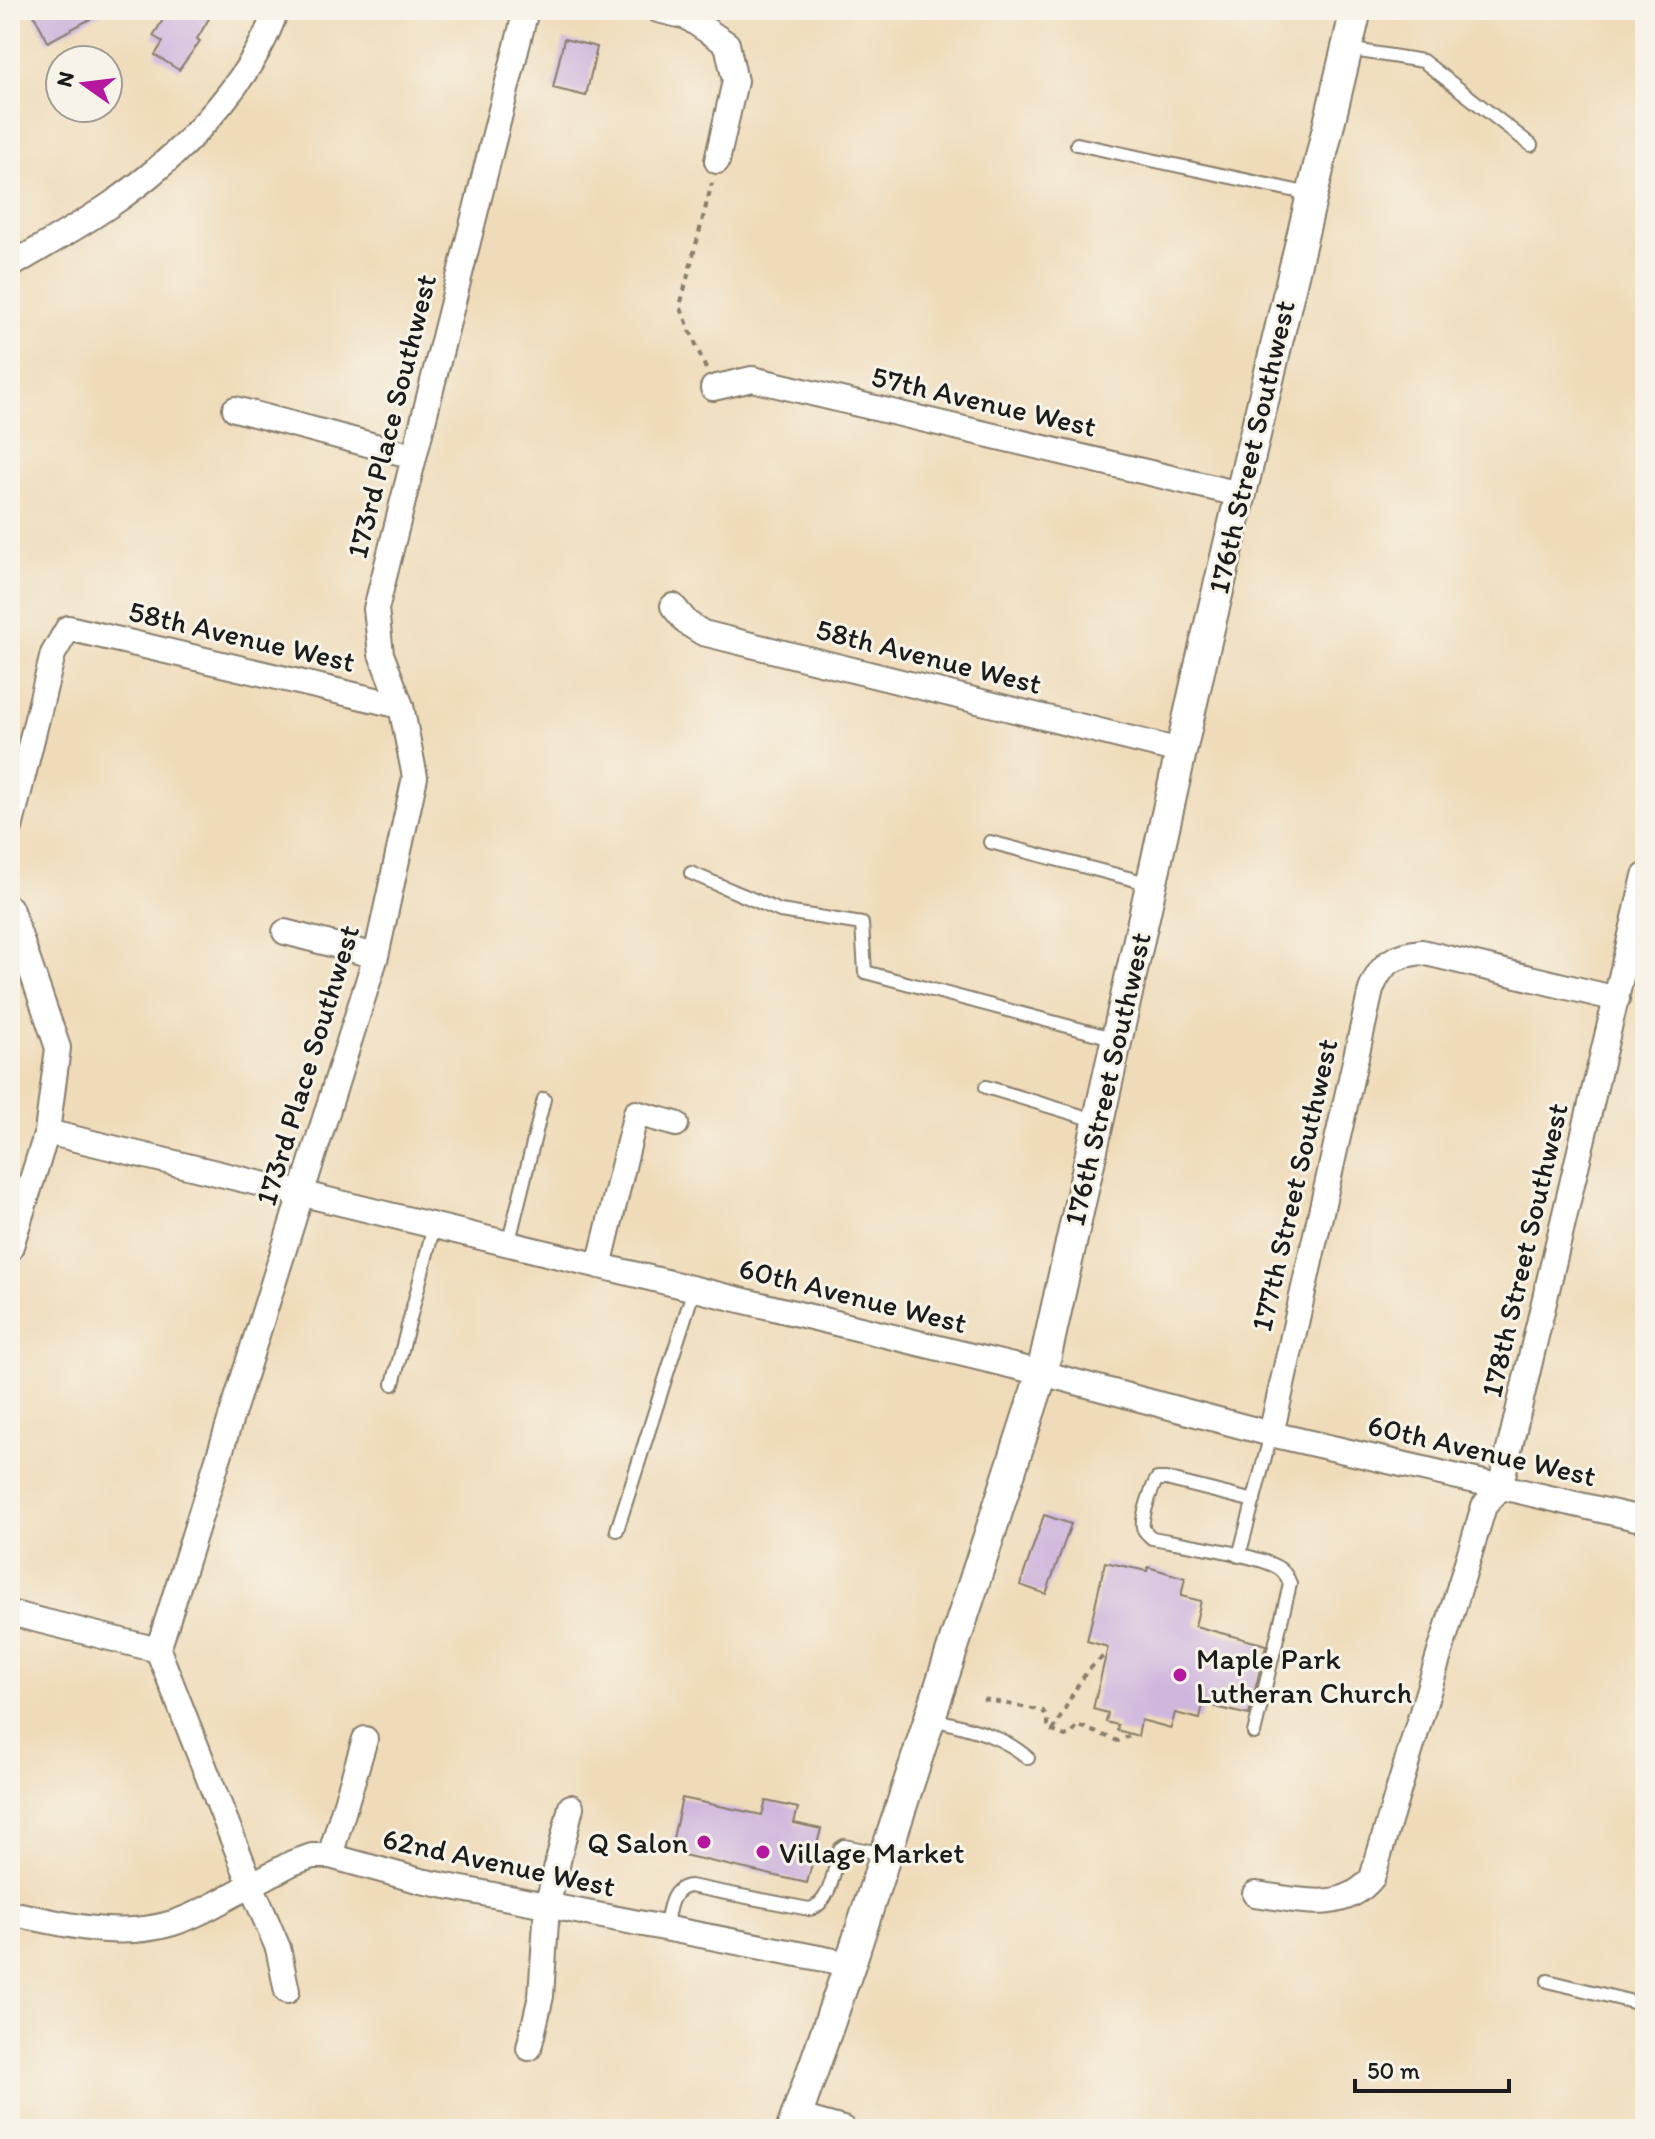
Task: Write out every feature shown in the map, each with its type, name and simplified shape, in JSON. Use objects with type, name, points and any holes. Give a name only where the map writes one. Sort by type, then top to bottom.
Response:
[{"type":"street","points":[[10,266],[112,204],[176,151],[229,96],[253,60],[276,10]]},
{"type":"street","name":"173rd Place Southwest","points":[[158,1650],[376,956],[415,777],[401,706],[381,654],[376,609],[526,10]]},
{"type":"street","points":[[658,10],[687,17],[727,44],[735,81],[717,161]]},
{"type":"street","name":"176th Street Southwest","points":[[794,2123],[850,1964],[1042,1373],[1239,494],[1314,195],[1356,10]]},
{"type":"street","name":"57th Avenue West","points":[[713,388],[752,379],[1239,494]]},
{"type":"street","points":[[235,409],[413,456]]},
{"type":"street","name":"58th Avenue West","points":[[673,606],[687,623],[703,633],[1180,751]]},
{"type":"street","name":"58th Avenue West","points":[[10,828],[53,654],[68,628],[401,706]]},
{"type":"street","name":"178th Street Southwest","points":[[1255,1894],[1333,1902],[1361,1892],[1372,1878],[1484,1506],[1500,1488],[1645,876]]},
{"type":"street","points":[[10,908],[14,939],[39,987],[58,1048],[47,1132],[10,1249]]},
{"type":"street","points":[[285,932],[376,956]]},
{"type":"street","name":"177th Street Southwest","points":[[1271,1434],[1371,990],[1384,964],[1393,957],[1422,952],[1617,999]]},
{"type":"street","points":[[599,1266],[636,1113],[676,1124]]},
{"type":"street","name":"60th Avenue West","points":[[47,1132],[1042,1373],[1271,1434],[1645,1520]]},
{"type":"street","points":[[10,1613],[158,1650],[278,1948],[287,1991]]},
{"type":"street","points":[[330,1856],[365,1739]]},
{"type":"street","points":[[529,2048],[541,1996],[547,1907],[571,1807]]},
{"type":"street","name":"62nd Avenue West","points":[[251,1885],[292,1863],[312,1856],[330,1856],[421,1881],[850,1964]]},
{"type":"street","points":[[20,1915],[101,1932],[135,1931],[174,1923],[251,1885]]},
{"type":"street","points":[[794,2123],[843,2129]]},
{"type":"lane","points":[[1347,49],[1423,61],[1531,145]]},
{"type":"lane","points":[[1077,144],[1314,195]]},
{"type":"lane","points":[[990,842],[1151,884]]},
{"type":"lane","points":[[691,873],[780,911],[862,924],[865,972],[1116,1039]]},
{"type":"lane","points":[[986,1087],[1098,1121]]},
{"type":"lane","points":[[508,1245],[544,1099]]},
{"type":"lane","points":[[393,1384],[434,1226]]},
{"type":"lane","points":[[617,1530],[694,1289]]},
{"type":"lane","points":[[1239,1556],[1271,1434]]},
{"type":"lane","points":[[1254,1501],[1157,1479],[1142,1524],[1144,1531],[1152,1538],[1277,1566],[1287,1575],[1290,1584],[1254,1733]]},
{"type":"lane","points":[[930,1718],[994,1735],[1028,1758]]},
{"type":"lane","points":[[665,1929],[674,1894],[681,1887],[818,1908],[825,1900],[840,1849],[844,1846],[886,1855]]},
{"type":"lane","points":[[1548,1981],[1645,2005]]},
{"type":"path","points":[[713,388],[680,306],[717,161]]},
{"type":"path","points":[[1053,1731],[1091,1666],[1104,1656]]},
{"type":"path","points":[[983,1699],[1043,1711],[1048,1719],[1048,1729],[1065,1736],[1073,1733],[1077,1725],[1118,1741],[1129,1736]]},
{"type":"building","points":[[44,10],[107,10],[48,42],[34,15]]},
{"type":"building","points":[[169,10],[214,10],[197,39],[200,41],[179,70],[155,55],[163,42],[153,36]]},
{"type":"building","points":[[564,39],[597,47],[586,96],[553,88]]},
{"type":"building","points":[[1044,1515],[1071,1524],[1046,1594],[1020,1585]]},
{"type":"building","name":"Maple Park Lutheran Church","points":[[1105,1562],[1147,1571],[1148,1567],[1185,1578],[1181,1596],[1201,1601],[1195,1626],[1266,1645],[1249,1715],[1203,1704],[1200,1719],[1175,1713],[1171,1728],[1141,1720],[1138,1736],[1117,1730],[1118,1725],[1106,1722],[1108,1713],[1093,1709],[1108,1647],[1087,1641]]},
{"type":"building","points":[[682,1798],[762,1815],[766,1801],[798,1808],[794,1823],[821,1829],[807,1883],[670,1852]]},
{"type":"place","name":"Maple Park Lutheran Church","points":[[1180,1675]]},
{"type":"place","name":"Q Salon","points":[[704,1842]]},
{"type":"place","name":"Village Market","points":[[763,1852]]}]
